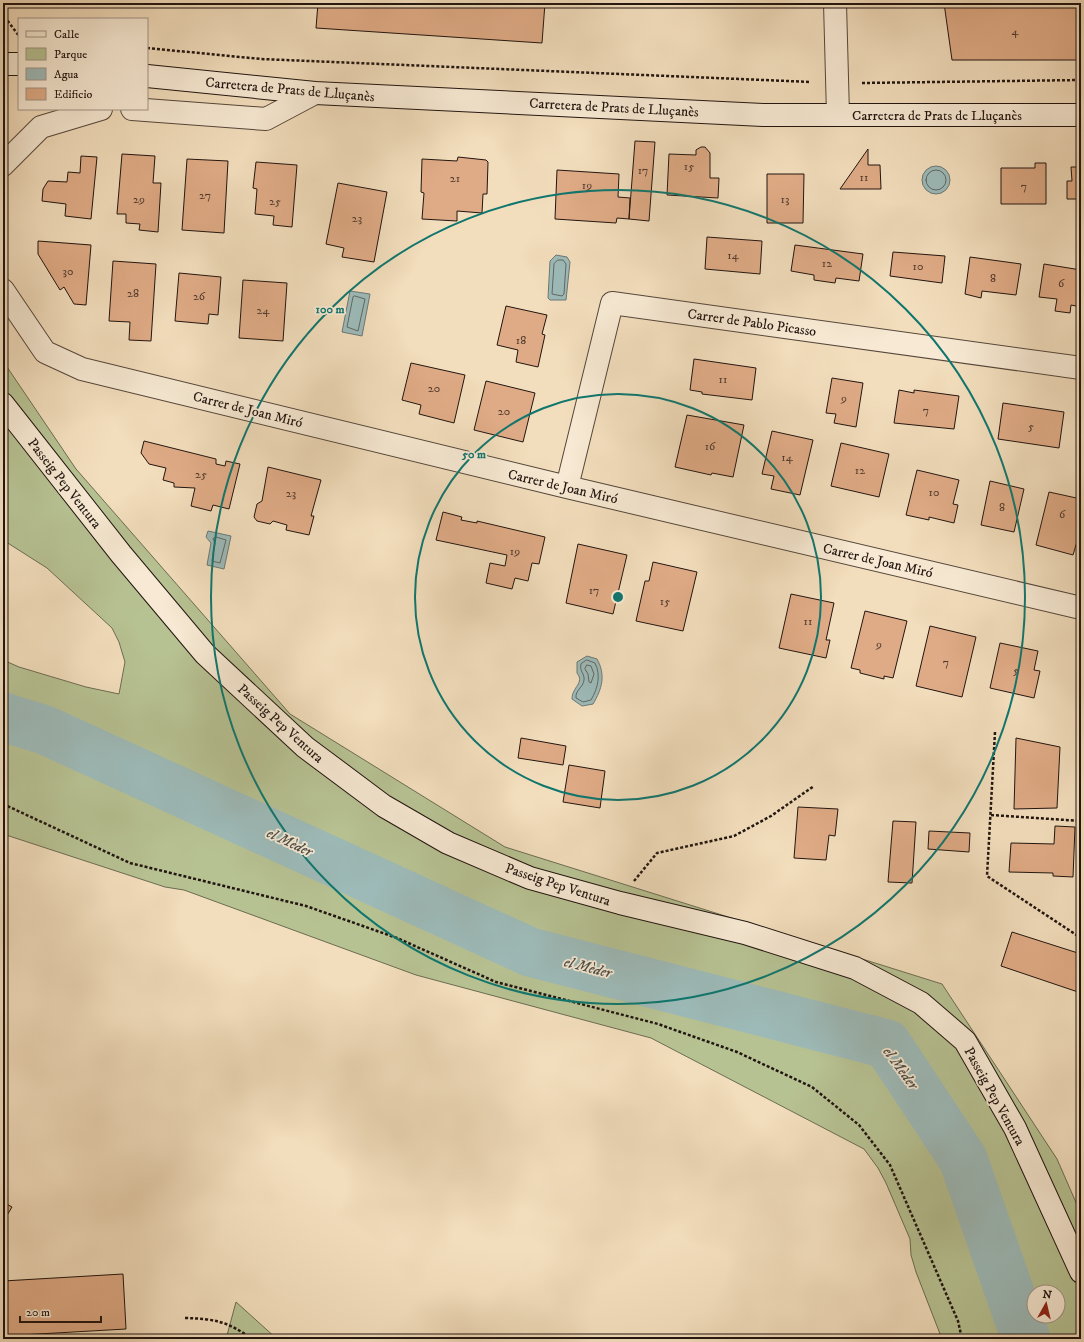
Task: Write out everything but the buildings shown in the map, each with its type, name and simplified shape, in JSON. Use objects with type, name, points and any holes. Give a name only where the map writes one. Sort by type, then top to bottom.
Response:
[{"type":"street","points":[[835,3],[838,115]]},
{"type":"street","name":"Carretera de Prats de Lluçanès","points":[[148,76],[315,93],[763,115],[1081,115]]},
{"type":"street","points":[[145,110],[266,119],[315,93]]},
{"type":"street","points":[[3,165],[41,127],[98,110]]},
{"type":"street","name":"Carrer de Joan Miró","points":[[3,290],[11,314],[45,352],[82,369],[567,487],[1081,608]]},
{"type":"street","name":"Carrer de Pablo Picasso","points":[[567,487],[612,303],[1081,368]]},
{"type":"street","name":"Passeig Pep Ventura","points":[[3,404],[121,554],[205,654],[305,747],[384,806],[448,843],[530,878],[620,903],[745,934],[855,968],[920,1003],[965,1041],[1015,1128],[1081,1272]]},
{"type":"path","points":[[3,19],[7,20],[18,35]]},
{"type":"path","points":[[148,48],[261,58],[838,84],[1081,80]]},
{"type":"path","points":[[995,732],[988,876],[1081,938]]},
{"type":"path","points":[[620,903],[636,878],[657,853],[734,836],[771,816],[814,786]]},
{"type":"path","points":[[3,804],[130,862],[306,906],[397,938],[496,982],[658,1024],[738,1052],[812,1087],[859,1125],[890,1165],[958,1321],[962,1339]]},
{"type":"path","points":[[990,815],[1081,822]]},
{"type":"path","points":[[185,1318],[213,1319],[236,1328],[252,1339]]},
{"type":"green space","points":[[3,361],[76,469],[290,714],[505,847],[942,984],[1057,1159],[1081,1214],[1081,1339],[942,1339],[916,1272],[911,1255],[910,1239],[886,1183],[878,1168],[864,1149],[651,1038],[416,975],[184,890],[165,887],[3,834],[3,660],[19,667],[86,687],[119,694],[125,662],[119,642],[112,628],[47,568],[3,540]]},
{"type":"green space","points":[[236,1302],[277,1339],[226,1339]]},
{"type":"water","points":[[936,166],[946,170],[950,180],[946,190],[936,194],[926,190],[922,180],[926,170]]},
{"type":"water","points":[[556,255],[567,257],[570,262],[566,300],[550,300],[548,298],[550,261]]},
{"type":"water","points":[[350,291],[370,294],[362,336],[342,332]]},
{"type":"water","points":[[208,531],[231,536],[224,569],[207,565],[211,543],[206,537]]},
{"type":"water","points":[[587,656],[597,659],[600,665],[602,682],[599,693],[593,704],[582,706],[572,699],[574,691],[580,680],[577,673],[577,662]]},
{"type":"waterway","name":"el Mèder","points":[[3,717],[45,730],[530,952],[887,1044],[963,1159],[1026,1339]]}]
